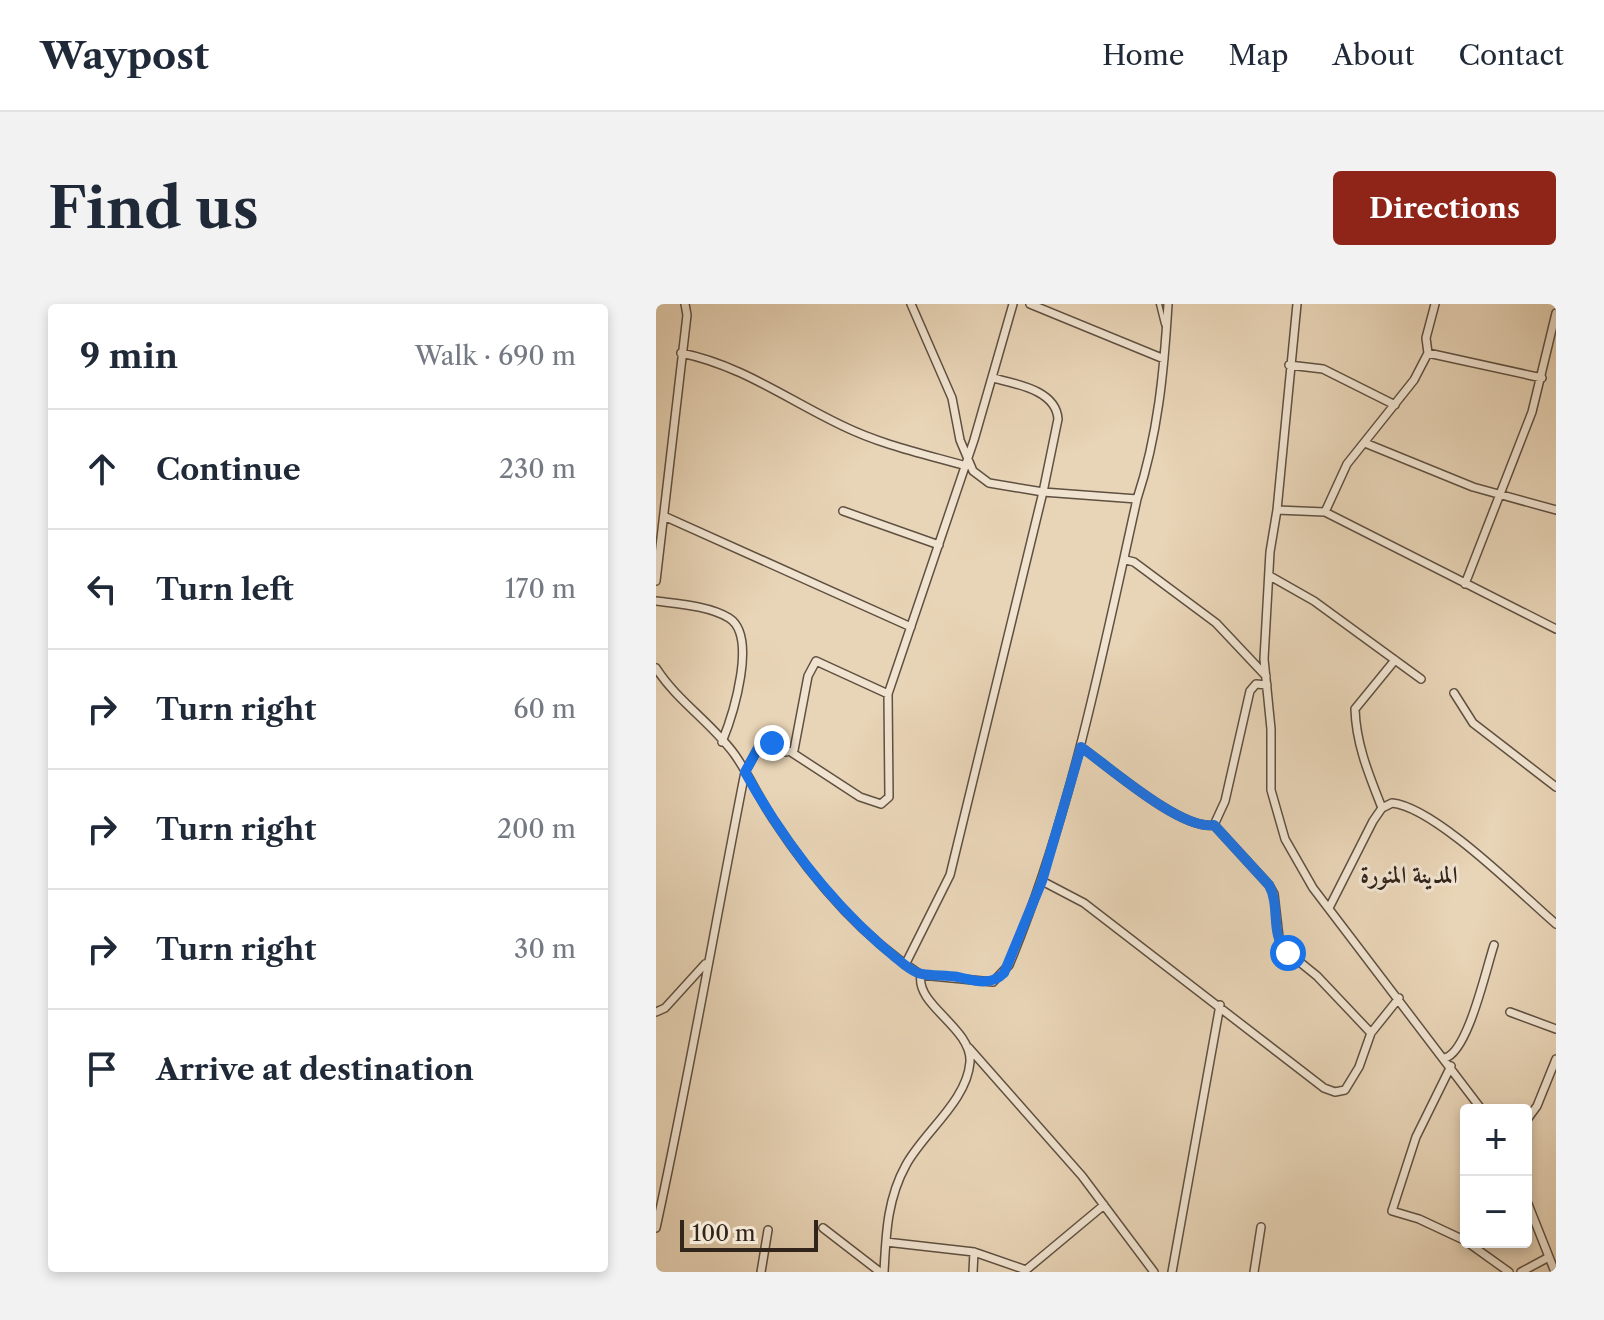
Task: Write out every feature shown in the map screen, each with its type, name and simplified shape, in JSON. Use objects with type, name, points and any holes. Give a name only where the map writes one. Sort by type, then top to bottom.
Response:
[{"type":"street","points":[[656,581],[666,517],[686,304]]},
{"type":"street","points":[[911,304],[952,398],[967,463],[973,471],[989,483],[1043,492],[1137,499]]},
{"type":"street","points":[[656,1228],[687,1084],[706,963],[745,772],[761,743],[772,743],[860,797],[881,804],[889,797],[888,694],[967,463],[1013,304]]},
{"type":"street","points":[[1030,304],[1164,359]]},
{"type":"street","points":[[656,668],[745,772],[773,820],[818,880],[905,965],[921,975],[943,974],[986,982],[999,978],[1009,965],[1042,881],[1081,747],[1116,583],[1126,560],[1137,499],[1152,455],[1168,304]]},
{"type":"street","points":[[1297,304],[1270,576],[1266,681],[1271,790],[1297,862],[1478,1104]]},
{"type":"street","points":[[1325,512],[1347,464],[1421,369],[1428,353],[1426,338],[1435,304]]},
{"type":"street","points":[[1465,584],[1552,354],[1556,313]]},
{"type":"street","points":[[681,353],[729,366],[835,422],[885,444],[967,463]]},
{"type":"street","points":[[1428,353],[1542,378]]},
{"type":"street","points":[[1289,365],[1323,369],[1395,405]]},
{"type":"street","points":[[905,965],[950,875],[1058,419],[1055,407],[1037,392],[993,378]]},
{"type":"street","points":[[1365,443],[1459,482],[1556,510]]},
{"type":"street","points":[[1277,510],[1325,512],[1556,629]]},
{"type":"street","points":[[843,511],[939,545]]},
{"type":"street","points":[[666,517],[911,627]]},
{"type":"street","points":[[1126,560],[1134,562],[1216,623],[1266,681]]},
{"type":"street","points":[[1270,576],[1314,601],[1421,679]]},
{"type":"street","points":[[656,601],[715,613],[730,619],[740,630],[744,643],[732,717],[722,742]]},
{"type":"street","points":[[1382,808],[1355,729],[1355,709],[1395,660]]},
{"type":"street","points":[[791,752],[796,743],[808,676],[816,661],[888,694]]},
{"type":"street","points":[[1214,825],[1225,801],[1250,691],[1256,684],[1266,681]]},
{"type":"street","points":[[1454,693],[1473,723],[1556,787]]},
{"type":"street","points":[[1081,747],[1175,814],[1197,825],[1214,825],[1274,894],[1280,946],[1317,976],[1371,1033]]},
{"type":"street","points":[[1329,908],[1382,808],[1392,803],[1403,804],[1441,826],[1556,924]]},
{"type":"street","points":[[1042,881],[1084,903],[1324,1088],[1335,1092],[1345,1090],[1352,1080],[1371,1033],[1399,998]]},
{"type":"street","points":[[1460,1239],[1392,1211],[1416,1137],[1448,1062],[1465,1036],[1494,945]]},
{"type":"street","points":[[656,1012],[665,1008],[706,963]]},
{"type":"street","points":[[921,975],[920,986],[927,996],[1104,1205],[1154,1272]]},
{"type":"street","points":[[1172,1272],[1220,1005]]},
{"type":"street","points":[[1510,1012],[1556,1029]]},
{"type":"street","points":[[823,1228],[882,1272],[889,1209],[897,1182],[914,1151],[956,1096],[970,1064],[969,1048]]},
{"type":"street","points":[[1532,1113],[1556,1059]]},
{"type":"street","points":[[886,1242],[974,1252],[1027,1271],[1104,1205]]},
{"type":"street","points":[[1532,1214],[1555,1272]]},
{"type":"street","points":[[1254,1272],[1261,1227]]},
{"type":"street","points":[[761,1272],[768,1230]]},
{"type":"street","points":[[1475,1248],[1509,1272]]},
{"type":"street","points":[[973,1272],[974,1252]]},
{"type":"street","points":[[1521,1272],[1549,1257]]},
{"type":"lane","points":[[1159,304],[1166,334]]},
{"type":"district","name":"المدينة المنورة","points":[[1409,875]]},
{"type":"route","points":[[772,743],[761,743],[745,772],[759,797],[793,849],[818,880],[884,948],[921,975],[943,974],[993,982],[1004,973],[1022,935],[1058,835],[1081,747],[1175,814],[1197,825],[1214,825],[1269,885],[1274,894],[1278,942],[1288,953]]}]
